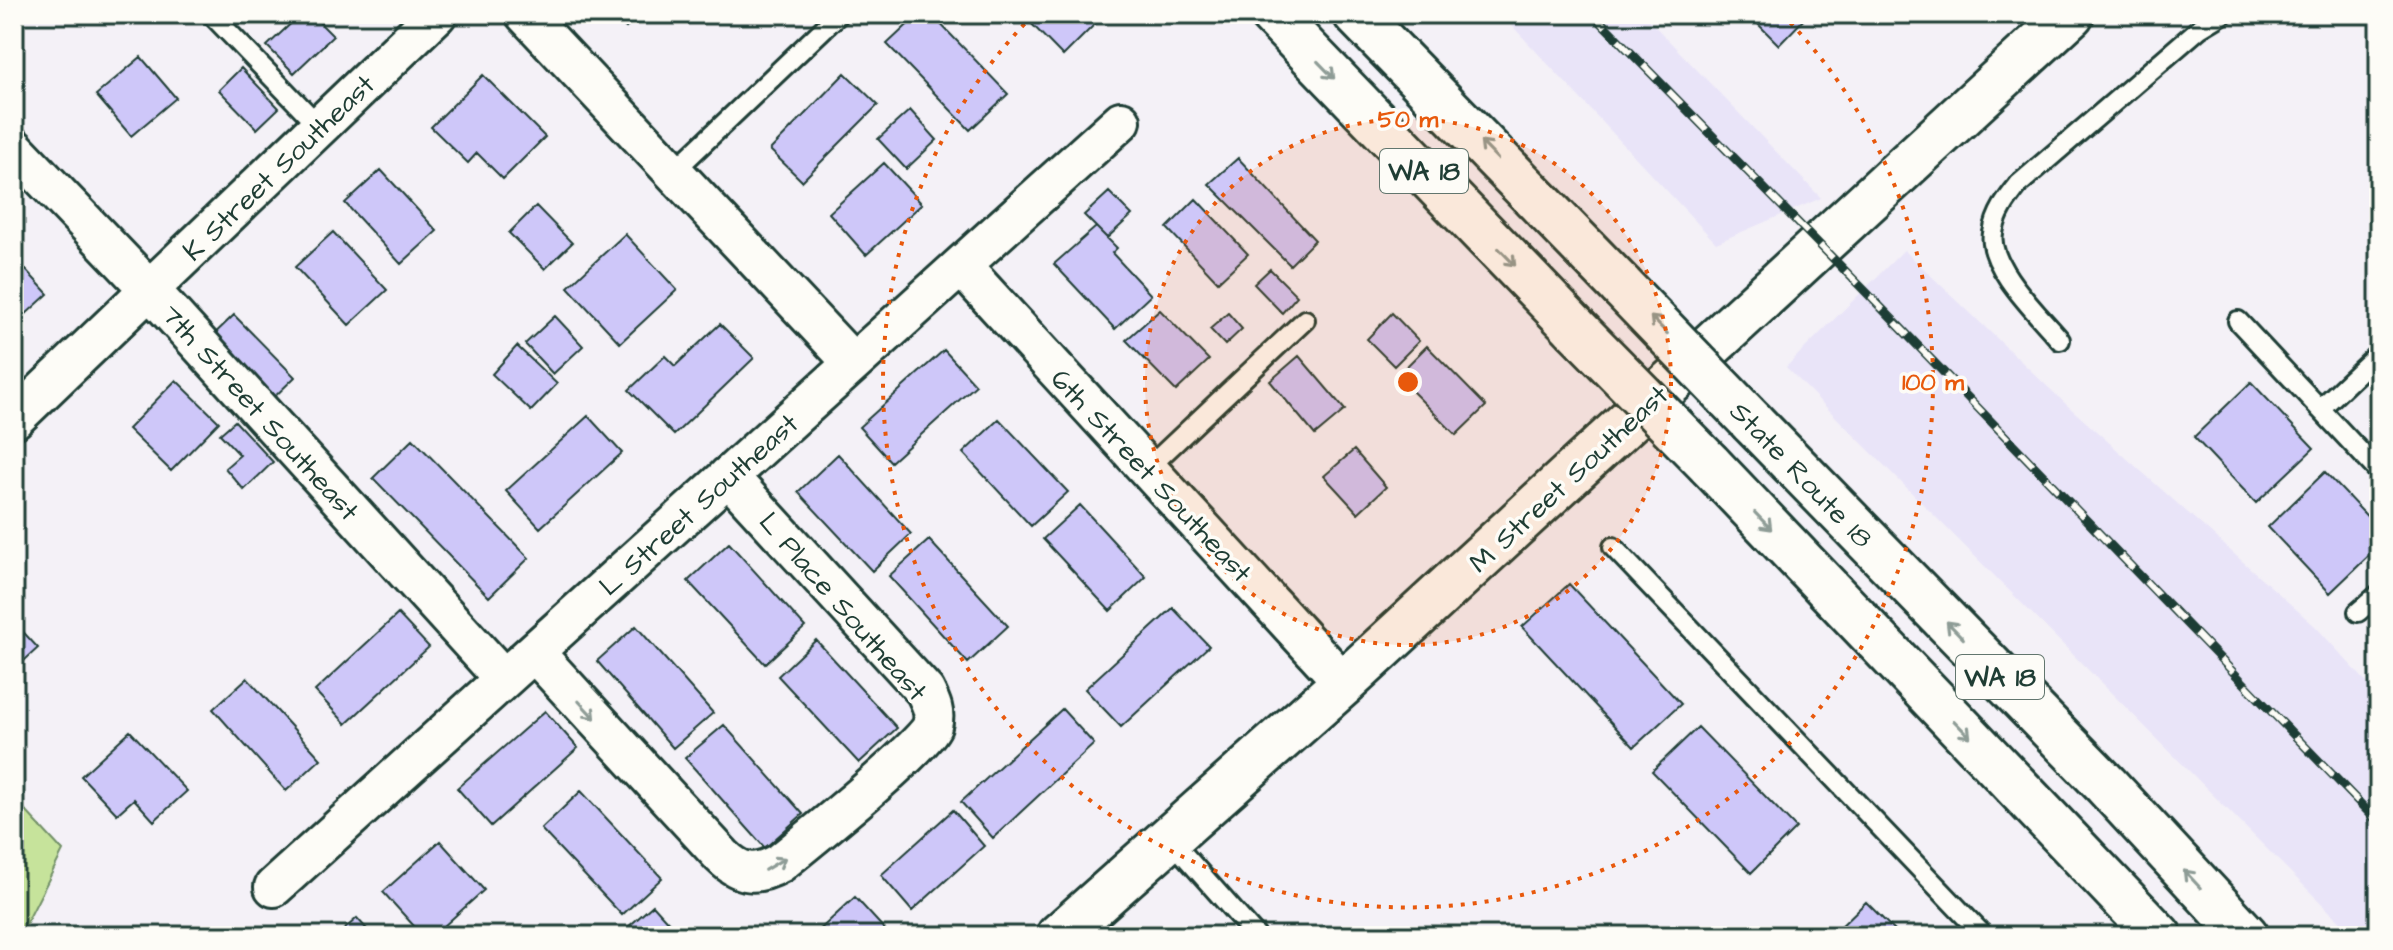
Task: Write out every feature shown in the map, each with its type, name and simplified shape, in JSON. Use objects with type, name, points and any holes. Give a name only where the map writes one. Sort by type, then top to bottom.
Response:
[{"type":"main road","name":"WA 18","points":[[1272,14],[1709,464],[2159,936]]},
{"type":"main road","name":"State Route 18","points":[[1356,14],[2106,785],[2246,936]]},
{"type":"main road","name":"M Street Southeast","points":[[1059,936],[1344,683],[2071,14]]},
{"type":"street","name":"K Street Southeast","points":[[14,419],[437,14]]},
{"type":"street","points":[[525,14],[853,363]]},
{"type":"street","name":"L Street Southeast","points":[[274,887],[1121,121]]},
{"type":"street","name":"7th Street Southeast","points":[[14,148],[150,290],[504,679]]},
{"type":"street","name":"6th Street Southeast","points":[[961,266],[1344,683]]},
{"type":"street","name":"L Place Southeast","points":[[534,652],[722,856],[732,866],[744,871],[762,872],[780,863],[910,752],[930,730],[934,718],[933,706],[925,691],[728,476]]},
{"type":"lane","points":[[211,14],[320,127]]},
{"type":"lane","points":[[673,172],[839,14]]},
{"type":"lane","points":[[2060,340],[2007,277],[1997,256],[1992,237],[2003,204],[2019,184],[2200,28],[2223,14]]},
{"type":"lane","points":[[1147,469],[1305,320]]},
{"type":"lane","points":[[2238,321],[2379,472]]},
{"type":"lane","points":[[2320,409],[2379,353]]},
{"type":"lane","points":[[1613,547],[1984,936]]},
{"type":"lane","points":[[2358,612],[2379,594]]},
{"type":"lane","points":[[1170,839],[1256,936]]},
{"type":"shaded area","points":[[1501,14],[1643,14],[1821,198],[1716,243]]},
{"type":"shaded area","points":[[1904,250],[2068,406],[2316,627],[2379,696],[2379,936],[2354,936],[1786,367]]},
{"type":"green space","points":[[14,798],[63,851],[20,936],[14,936]]},
{"type":"building","points":[[301,14],[311,14],[333,36],[294,73],[267,46]]},
{"type":"building","points":[[611,14],[639,14],[626,28]]},
{"type":"building","points":[[919,14],[931,14],[1008,94],[970,130],[887,44]]},
{"type":"building","points":[[1022,14],[1095,14],[1100,19],[1063,56]]},
{"type":"building","points":[[1748,14],[1809,14],[1779,45]]},
{"type":"building","points":[[141,57],[176,98],[131,136],[96,95]]},
{"type":"building","points":[[241,68],[279,108],[257,129],[219,90]]},
{"type":"building","points":[[845,73],[878,105],[802,181],[770,150]]},
{"type":"building","points":[[483,75],[545,137],[503,179],[477,153],[468,163],[431,127]]},
{"type":"building","points":[[910,110],[937,140],[906,169],[878,139]]},
{"type":"building","points":[[1238,158],[1315,240],[1290,265],[1209,184]]},
{"type":"building","points":[[884,163],[922,204],[866,255],[829,213]]},
{"type":"building","points":[[381,170],[437,231],[401,264],[345,203]]},
{"type":"building","points":[[1109,192],[1132,215],[1107,238],[1084,215]]},
{"type":"building","points":[[1196,199],[1248,254],[1218,282],[1167,228]]},
{"type":"building","points":[[536,206],[572,243],[545,269],[509,233]]},
{"type":"building","points":[[1096,227],[1117,248],[1112,253],[1151,295],[1115,329],[1054,264]]},
{"type":"building","points":[[333,232],[387,290],[349,325],[295,267]]},
{"type":"building","points":[[625,234],[677,290],[620,343],[568,287]]},
{"type":"building","points":[[14,257],[48,294],[14,325]]},
{"type":"building","points":[[1270,269],[1297,296],[1282,313],[1254,284]]},
{"type":"building","points":[[1160,310],[1209,360],[1176,391],[1126,340]]},
{"type":"building","points":[[1228,313],[1242,329],[1225,345],[1210,329]]},
{"type":"building","points":[[1392,313],[1419,341],[1394,366],[1367,339]]},
{"type":"building","points":[[234,315],[295,377],[266,405],[205,343]]},
{"type":"building","points":[[555,316],[583,346],[553,374],[525,344]]},
{"type":"building","points":[[720,324],[754,358],[674,435],[629,390],[665,356],[675,366]]},
{"type":"building","points":[[517,346],[557,384],[531,411],[492,374]]},
{"type":"building","points":[[1427,346],[1486,406],[1456,435],[1397,376]]},
{"type":"building","points":[[944,350],[976,385],[891,462],[859,427]]},
{"type":"building","points":[[1299,356],[1345,410],[1315,435],[1270,381]]},
{"type":"building","points":[[176,380],[219,422],[171,471],[128,429]]},
{"type":"building","points":[[2251,382],[2314,448],[2256,503],[2194,437]]},
{"type":"building","points":[[588,416],[622,453],[540,528],[506,491]]},
{"type":"building","points":[[999,419],[1068,492],[1031,526],[963,453]]},
{"type":"building","points":[[235,421],[273,462],[244,490],[225,468],[240,455],[220,434]]},
{"type":"building","points":[[413,439],[529,558],[489,597],[373,478]]},
{"type":"building","points":[[1354,450],[1386,487],[1358,513],[1324,476]]},
{"type":"building","points":[[838,454],[911,534],[872,571],[798,492]]},
{"type":"building","points":[[2325,472],[2379,529],[2379,546],[2330,593],[2268,527]]},
{"type":"building","points":[[1080,505],[1146,577],[1110,611],[1043,539]]},
{"type":"building","points":[[929,540],[1008,626],[968,663],[889,576]]},
{"type":"building","points":[[729,543],[805,627],[765,664],[688,581]]},
{"type":"building","points":[[1569,584],[1681,704],[1634,747],[1522,627]]},
{"type":"building","points":[[1173,608],[1209,646],[1121,727],[1085,689]]},
{"type":"building","points":[[398,614],[429,647],[346,724],[315,691]]},
{"type":"building","points":[[14,622],[38,648],[14,670]]},
{"type":"building","points":[[636,626],[713,713],[673,748],[597,661]]},
{"type":"building","points":[[816,640],[897,728],[859,763],[778,676]]},
{"type":"building","points":[[247,678],[321,759],[286,791],[213,709]]},
{"type":"building","points":[[1062,709],[1094,744],[993,838],[961,802]]},
{"type":"building","points":[[545,711],[578,748],[491,826],[457,788]]},
{"type":"building","points":[[724,725],[803,814],[765,848],[685,758]]},
{"type":"building","points":[[1698,727],[1796,828],[1751,873],[1652,771]]},
{"type":"building","points":[[130,731],[187,791],[154,821],[134,799],[117,814],[81,776]]},
{"type":"building","points":[[581,791],[662,878],[622,915],[541,829]]},
{"type":"building","points":[[953,810],[984,846],[912,911],[881,875]]},
{"type":"building","points":[[440,841],[484,890],[433,936],[423,936],[383,892]]},
{"type":"building","points":[[855,897],[887,932],[883,936],[813,936]]},
{"type":"building","points":[[1866,902],[1900,936],[1831,936]]},
{"type":"building","points":[[653,905],[681,936],[618,936]]},
{"type":"building","points":[[357,918],[373,936],[337,936]]},
{"type":"railway","points":[[1593,14],[2379,823]]}]
